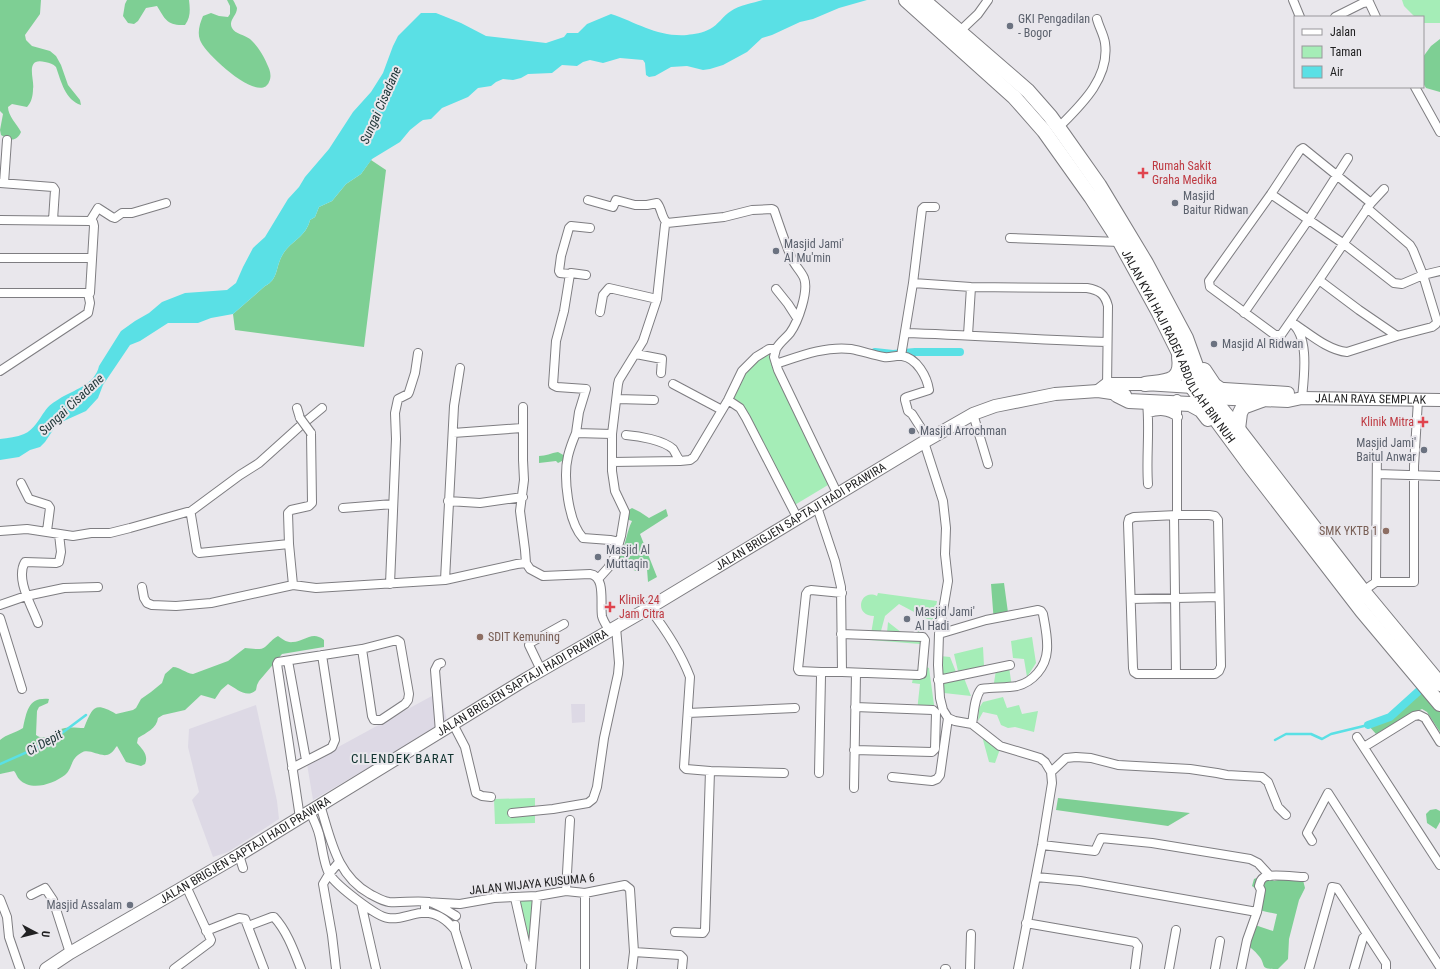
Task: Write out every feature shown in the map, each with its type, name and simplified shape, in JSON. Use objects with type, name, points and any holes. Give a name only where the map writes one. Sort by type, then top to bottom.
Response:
[{"type":"highway","name":"JALAN KYAI HAJI RADEN ABDULLAH BIN NUH","points":[[906,0],[1028,92],[1059,127],[1099,185],[1165,312],[1178,351],[1206,392],[1251,467],[1266,484],[1362,611],[1440,703]]},
{"type":"highway","name":"JALAN KYAI HAJI RADEN ABDULLAH BIN NUH","points":[[923,0],[1044,131],[1091,197],[1120,242],[1140,264]]},
{"type":"highway","name":"JALAN KYAI HAJI RADEN ABDULLAH BIN NUH","points":[[1165,312],[1186,338],[1205,373],[1214,385],[1206,392]]},
{"type":"highway","points":[[1145,384],[1171,380],[1177,376],[1180,365],[1178,351]]},
{"type":"highway","points":[[1107,390],[1147,408],[1190,404],[1201,410],[1235,452],[1251,467]]},
{"type":"highway","name":"JALAN KYAI HAJI RADEN ABDULLAH BIN NUH","points":[[1206,392],[1238,429],[1363,591],[1440,684]]},
{"type":"highway","points":[[1238,429],[1240,413],[1243,407],[1262,400]]},
{"type":"main road","points":[[1107,390],[1145,384],[1206,392]]},
{"type":"main road","points":[[1107,390],[1177,406],[1206,392]]},
{"type":"main road","name":"JALAN BRIGJEN SAPTAJI HADI PRAWIRA","points":[[46,969],[239,856],[541,670],[649,608],[973,414],[995,406],[1055,394],[1107,390]]},
{"type":"main road","name":"JALAN RAYA SEMPLAK","points":[[1206,392],[1287,393],[1301,398]]},
{"type":"main road","name":"JALAN RAYA SEMPLAK","points":[[1206,392],[1262,400],[1288,401],[1301,398],[1440,400]]},
{"type":"street","points":[[953,34],[978,14],[988,0]]},
{"type":"street","points":[[1293,0],[1300,16]]},
{"type":"street","points":[[1337,16],[1363,3],[1369,2],[1376,16]]},
{"type":"street","points":[[1059,127],[1084,101],[1100,78],[1106,58],[1105,42],[1096,19]]},
{"type":"street","points":[[1416,88],[1440,132]]},
{"type":"street","points":[[7,140],[2,183],[53,187],[55,190],[53,220]]},
{"type":"street","points":[[1293,324],[1328,345],[1343,351],[1354,350],[1436,324],[1437,322],[1423,275],[1410,245],[1369,206],[1336,175],[1303,148],[1300,150],[1271,194],[1209,281],[1210,287],[1275,335],[1281,335],[1293,324],[1319,280],[1369,206],[1384,189]]},
{"type":"street","points":[[1244,313],[1348,158]]},
{"type":"street","points":[[1271,194],[1344,244],[1394,283],[1402,284],[1423,275],[1440,272]]},
{"type":"street","points":[[588,200],[612,207],[616,200],[635,205],[657,203],[662,216],[667,223]]},
{"type":"street","points":[[90,220],[98,208],[115,218],[122,213],[132,213],[166,203]]},
{"type":"street","points":[[901,354],[913,283],[922,208],[935,207]]},
{"type":"street","points":[[667,223],[724,217],[752,210],[774,210],[793,261],[804,278],[805,290],[801,310],[790,333],[781,341],[776,349],[774,357],[806,430],[838,495]]},
{"type":"street","points":[[0,220],[90,220]]},
{"type":"street","points":[[0,371],[88,313],[90,303],[88,293],[91,291],[94,226],[93,222],[90,220]]},
{"type":"street","points":[[598,578],[608,568],[615,556],[625,512],[615,491],[612,471],[612,434],[620,380],[643,341],[657,299],[665,225],[667,223]]},
{"type":"street","points":[[586,275],[560,273],[560,256],[571,226],[590,228]]},
{"type":"street","points":[[1010,238],[1120,242]]},
{"type":"street","points":[[0,258],[92,258]]},
{"type":"street","points":[[570,274],[564,311],[556,341],[553,385],[557,387],[586,389],[576,433],[568,457],[566,476],[567,492],[575,525],[583,538],[619,542]]},
{"type":"street","points":[[1319,280],[1397,336]]},
{"type":"street","points":[[913,283],[970,287],[1086,288],[1098,291],[1103,294],[1108,306],[1107,390]]},
{"type":"street","points":[[968,335],[970,287]]},
{"type":"street","points":[[600,312],[603,295],[609,288],[657,299]]},
{"type":"street","points":[[776,289],[797,318]]},
{"type":"street","points":[[0,293],[88,293]]},
{"type":"street","points":[[1293,324],[1301,338],[1305,362],[1301,398]]},
{"type":"street","points":[[905,333],[968,335],[1051,341],[1107,342]]},
{"type":"street","points":[[612,462],[674,462],[680,460],[690,460],[694,457],[728,400],[742,371],[756,357],[769,349],[776,349]]},
{"type":"street","points":[[776,364],[831,349],[850,349],[886,358],[901,354],[913,360],[925,378],[929,390],[905,398],[908,411],[912,414],[926,441],[943,501],[946,528],[945,554],[948,582],[939,634],[938,680],[943,710],[948,718],[955,721],[972,724],[1000,746],[1040,758],[1045,762],[1051,772],[1052,783],[1042,845],[1026,923],[1020,969]]},
{"type":"street","points":[[390,584],[395,413],[398,399],[409,392],[415,373],[418,353]]},
{"type":"street","points":[[636,354],[662,359],[661,372]]},
{"type":"street","points":[[445,580],[454,406],[460,368]]},
{"type":"street","points":[[673,384],[722,410]]},
{"type":"street","points":[[617,399],[654,400]]},
{"type":"street","points":[[728,400],[740,408],[746,418],[798,519]]},
{"type":"street","points":[[1363,591],[1376,582],[1414,582],[1414,445],[1418,400]]},
{"type":"street","points":[[1176,674],[1175,598],[1177,406]]},
{"type":"street","points":[[512,813],[553,809],[588,803],[593,799],[597,787],[604,738],[619,663],[613,628],[602,617],[600,586],[596,575],[543,576],[530,569],[526,563],[520,511],[524,480],[522,428],[523,407]]},
{"type":"street","points":[[293,585],[288,513],[291,510],[309,506],[312,503],[312,433],[300,418],[297,408]]},
{"type":"street","points":[[0,531],[27,529],[73,536],[91,533],[110,533],[190,512],[240,475],[259,463],[298,427],[322,408]]},
{"type":"street","points":[[1147,408],[1146,464],[1148,484]]},
{"type":"street","points":[[973,414],[988,464]]},
{"type":"street","points":[[453,433],[522,428]]},
{"type":"street","points":[[576,433],[612,434]]},
{"type":"street","points":[[626,435],[643,437],[666,444],[673,450],[680,460]]},
{"type":"street","points":[[1376,582],[1378,474],[1377,444]]},
{"type":"street","points":[[1378,474],[1440,476]]},
{"type":"street","points":[[21,483],[29,499],[48,505],[50,508],[47,531]]},
{"type":"street","points":[[448,501],[480,503],[522,497]]},
{"type":"street","points":[[343,508],[393,504]]},
{"type":"street","points":[[817,507],[835,561],[842,593],[842,672]]},
{"type":"street","points":[[190,512],[197,551],[199,553],[289,544]]},
{"type":"street","points":[[1209,515],[1215,516],[1218,520],[1221,666],[1215,674],[1135,674],[1133,668],[1128,523],[1129,520],[1134,517],[1176,516],[1209,515]]},
{"type":"street","points":[[38,623],[26,596],[22,567],[25,562],[59,562],[61,552],[59,534]]},
{"type":"street","points":[[142,587],[144,598],[152,605],[176,606],[211,603],[293,585],[316,588],[445,580],[526,563]]},
{"type":"street","points":[[0,605],[26,596],[64,588],[98,587]]},
{"type":"street","points":[[841,634],[925,638],[922,674],[799,671],[806,594],[811,590],[842,593]]},
{"type":"street","points":[[1131,599],[1220,597]]},
{"type":"street","points":[[649,608],[668,634],[690,677],[684,767],[686,769],[710,771],[784,773]]},
{"type":"street","points":[[939,634],[986,620],[1038,610],[1043,614],[1048,650],[1037,675],[1018,686],[981,689],[975,704],[972,724]]},
{"type":"street","points":[[0,618],[22,689]]},
{"type":"street","points":[[541,670],[529,645],[530,643],[564,624]]},
{"type":"street","points":[[362,649],[372,716],[374,720],[381,720],[405,704],[408,700],[409,694],[400,642],[396,640],[362,649],[278,662],[276,666],[292,768],[318,833],[329,874],[340,887],[386,918],[399,919],[424,913],[446,920],[455,930]]},
{"type":"street","points":[[292,768],[332,747],[335,740],[322,655]]},
{"type":"street","points":[[288,661],[306,760]]},
{"type":"street","points":[[440,732],[435,670],[438,664],[441,663]]},
{"type":"street","points":[[938,680],[1010,665]]},
{"type":"street","points":[[818,773],[821,672]]},
{"type":"street","points":[[854,788],[856,673]]},
{"type":"street","points":[[854,750],[932,752],[935,749],[936,713],[933,710],[855,707]]},
{"type":"street","points":[[688,713],[795,708]]},
{"type":"street","points":[[1364,747],[1414,716],[1419,715],[1424,718],[1440,742]]},
{"type":"street","points":[[892,777],[932,781],[937,779],[940,775],[948,718]]},
{"type":"street","points":[[453,724],[465,747],[476,793],[482,796],[491,797]]},
{"type":"street","points":[[1357,737],[1440,865]]},
{"type":"street","points":[[1051,772],[1066,758],[1076,756],[1118,765],[1190,769],[1227,775],[1262,777],[1268,782],[1278,807],[1286,815]]},
{"type":"street","points":[[676,932],[703,933],[705,930],[710,771]]},
{"type":"street","points":[[1312,841],[1307,833],[1328,793],[1440,967]]},
{"type":"street","points":[[310,812],[328,829],[339,862],[355,884],[368,893],[388,902],[386,918]]},
{"type":"street","points":[[566,891],[570,820]]},
{"type":"street","points":[[318,833],[328,829]]},
{"type":"street","points":[[1042,845],[1095,851],[1101,838],[1152,843],[1250,859],[1258,862],[1270,876]]},
{"type":"street","points":[[239,856],[243,868]]},
{"type":"street","points":[[336,969],[332,935],[323,886],[329,874],[339,862]]},
{"type":"street","points":[[1241,969],[1246,940],[1257,912],[1261,890],[1259,886],[1261,879],[1264,876],[1304,877]]},
{"type":"street","points":[[1036,877],[1080,881],[1257,912]]},
{"type":"street","name":"JALAN WIJAYA KUSUMA 6","points":[[388,902],[460,904],[494,898],[537,896],[566,891],[585,893],[625,884],[630,889],[634,952],[632,969]]},
{"type":"street","points":[[174,969],[211,940],[186,886]]},
{"type":"street","points":[[1309,969],[1332,887],[1337,888],[1386,963],[1386,969]]},
{"type":"street","points":[[31,895],[44,888],[52,898],[70,954]]},
{"type":"street","points":[[585,893],[585,969]]},
{"type":"street","points":[[531,969],[537,896]]},
{"type":"street","points":[[515,898],[531,969]]},
{"type":"street","points":[[0,900],[7,917],[9,937],[20,969]]},
{"type":"street","points":[[424,913],[425,902],[437,905],[456,916]]},
{"type":"street","points":[[362,903],[376,969]]},
{"type":"street","points":[[460,904],[456,916],[455,930],[467,969]]},
{"type":"street","points":[[248,926],[272,916],[274,917],[280,924],[301,969]]},
{"type":"street","points":[[206,931],[239,918],[245,919],[264,969]]},
{"type":"street","points":[[1026,923],[1135,942],[1138,946],[1135,969]]},
{"type":"street","points":[[1169,969],[1176,930]]},
{"type":"street","points":[[970,969],[971,934]]},
{"type":"street","points":[[1354,969],[1363,938],[1367,934]]},
{"type":"street","points":[[1215,969],[1220,941]]},
{"type":"street","points":[[634,952],[680,955],[683,958],[682,969]]},
{"type":"shaded area","points":[[441,691],[447,722],[313,800],[307,764]]},
{"type":"shaded area","points":[[571,704],[585,704],[585,722],[572,723]]},
{"type":"shaded area","points":[[256,705],[277,801],[279,819],[228,852],[213,857],[192,800],[199,792],[188,747],[189,729]]},
{"type":"green space","points":[[0,0],[41,0],[40,14],[25,35],[26,40],[32,46],[50,51],[56,56],[68,85],[80,100],[81,105],[76,103],[67,94],[55,66],[39,61],[35,63],[32,70],[33,94],[30,103],[27,107],[12,104],[8,107],[11,117],[21,132],[17,138],[12,140],[1,135],[0,130],[3,114],[0,111]]},
{"type":"green space","points":[[127,0],[189,0],[189,16],[185,25],[170,23],[157,6],[146,8],[138,21],[134,24],[128,23],[123,16]]},
{"type":"green space","points":[[227,0],[233,0],[237,8],[231,23],[233,30],[253,41],[258,47],[268,66],[270,78],[269,82],[264,87],[255,87],[244,82],[233,74],[211,55],[200,40],[199,31],[203,16],[211,13],[228,17],[230,14],[230,6]]},
{"type":"green space","points":[[1402,0],[1440,0],[1440,23],[1424,23],[1424,16],[1414,16],[1404,6]]},
{"type":"green space","points":[[1440,39],[1440,92],[1426,88],[1424,85],[1424,56],[1431,46]]},
{"type":"green space","points":[[371,160],[386,170],[364,347],[235,330],[233,314],[273,280],[283,254],[302,235],[310,220],[315,217],[319,207],[332,201],[346,184],[361,174]]},
{"type":"green space","points":[[768,352],[828,485],[793,506],[731,400],[746,369]]},
{"type":"green space","points":[[558,452],[565,456],[566,459],[558,463],[556,461],[539,463],[539,456]]},
{"type":"green space","points":[[632,508],[649,518],[666,509],[668,516],[640,534],[657,577],[648,582],[647,569],[636,571],[622,565],[619,558],[632,521],[626,519],[627,511]]},
{"type":"green space","points":[[1004,583],[1009,620],[994,623],[991,584]]},
{"type":"green space","points":[[878,593],[937,601],[933,622],[899,604],[885,616],[881,631],[887,633],[888,622],[906,636],[912,635],[919,631],[922,637],[920,644],[870,640],[874,616],[867,615],[863,612],[861,603],[866,596],[877,596]]},
{"type":"green space","points":[[278,636],[289,642],[297,642],[308,637],[316,636],[324,640],[324,647],[282,654],[259,681],[256,690],[253,693],[249,694],[242,692],[228,684],[221,690],[215,699],[201,695],[185,710],[163,715],[158,718],[156,725],[138,738],[137,743],[146,755],[145,764],[141,766],[126,762],[117,746],[107,755],[88,751],[77,755],[65,775],[48,784],[36,786],[24,783],[18,778],[14,771],[0,774],[0,740],[5,736],[23,728],[27,711],[37,700],[49,699],[48,703],[39,707],[37,711],[36,735],[40,737],[48,737],[65,728],[84,728],[90,715],[96,708],[103,708],[116,714],[136,708],[141,699],[162,683],[165,674],[173,667],[193,674],[228,661],[245,648],[263,648]]},
{"type":"green space","points":[[1032,637],[1036,663],[1027,677],[1024,659],[1013,658],[1011,641]]},
{"type":"green space","points":[[983,647],[984,666],[958,671],[954,654]]},
{"type":"green space","points":[[940,656],[950,657],[956,672],[939,675]]},
{"type":"green space","points":[[922,665],[929,668],[935,712],[917,711],[920,684],[912,683],[914,673]]},
{"type":"green space","points":[[1009,667],[1012,687],[993,689],[996,670]]},
{"type":"green space","points":[[964,678],[971,696],[944,693],[943,683]]},
{"type":"green space","points":[[1421,689],[1440,705],[1440,732],[1427,712],[1422,709],[1376,734],[1368,725],[1391,717]]},
{"type":"green space","points":[[1003,697],[1007,708],[1019,705],[1022,714],[1038,711],[1034,732],[1015,727],[1008,728],[1001,725],[997,715],[983,712],[978,721],[979,708],[983,702]]},
{"type":"green space","points":[[982,736],[1000,749],[995,763],[989,762]]},
{"type":"green space","points":[[535,798],[535,823],[495,824],[494,799]]},
{"type":"green space","points":[[1058,798],[1190,813],[1168,826],[1056,810]]},
{"type":"green space","points":[[1436,809],[1440,811],[1440,822],[1436,829],[1427,823],[1426,814],[1430,810]]},
{"type":"green space","points":[[1264,875],[1274,881],[1302,876],[1305,888],[1299,900],[1289,939],[1288,959],[1278,969],[1265,967],[1257,954],[1246,944],[1254,933],[1255,925],[1273,931],[1277,914],[1259,910],[1262,893],[1252,886],[1254,879]]},
{"type":"green space","points":[[537,896],[531,969],[515,898]]},
{"type":"water","name":"Sungai Cisadane","points":[[763,0],[867,0],[839,8],[813,19],[800,22],[762,38],[747,52],[723,65],[710,69],[703,70],[687,66],[671,67],[655,76],[649,77],[646,75],[645,63],[643,60],[620,58],[603,63],[590,60],[577,66],[562,65],[552,73],[528,74],[513,80],[503,79],[491,86],[478,88],[468,97],[442,108],[431,119],[420,122],[410,130],[400,142],[372,159],[361,174],[346,184],[332,201],[319,207],[315,217],[310,220],[302,235],[283,254],[273,280],[233,314],[211,318],[198,323],[168,323],[140,341],[130,345],[103,385],[98,398],[86,411],[57,424],[40,447],[30,450],[19,457],[0,460],[0,439],[18,436],[28,432],[51,404],[83,386],[93,378],[121,331],[149,313],[162,302],[185,293],[227,290],[236,283],[253,248],[265,237],[288,199],[329,149],[353,112],[371,92],[383,73],[398,36],[421,13],[436,13],[461,23],[486,36],[546,43],[564,37],[567,33],[578,33],[587,24],[611,14],[648,29],[666,34],[687,35],[698,33],[713,27],[734,9]]},
{"type":"waterway","points":[[875,352],[893,354],[915,352],[960,352]]},
{"type":"waterway","points":[[1368,725],[1390,717],[1421,689]]},
{"type":"waterway","name":"Ci Depit","points":[[0,764],[50,742],[86,715]]},
{"type":"waterway","points":[[1275,740],[1286,734],[1311,734],[1322,739],[1331,734],[1368,725]]},
{"type":"place","name":"GKI Pengadilan - Bogor","points":[[1010,26]]},
{"type":"place","name":"Rumah Sakit Graha Medika","points":[[1143,173]]},
{"type":"place","name":"Masjid Baitur Ridwan","points":[[1175,203]]},
{"type":"place","name":"Masjid Jami' Al Mu'min","points":[[776,251]]},
{"type":"place","name":"Masjid Al Ridwan","points":[[1214,344]]},
{"type":"place","name":"Klinik Mitra","points":[[1423,422]]},
{"type":"place","name":"Masjid Arrochman","points":[[912,431]]},
{"type":"place","name":"Masjid Jami' Baitul Anwar","points":[[1424,450]]},
{"type":"place","name":"SMK YKTB 1","points":[[1386,531]]},
{"type":"place","name":"Masjid Al Muttaqin","points":[[598,557]]},
{"type":"place","name":"Klinik 24 Jam Citra","points":[[610,607]]},
{"type":"place","name":"Masjid Jami' Al Hadi","points":[[907,619]]},
{"type":"place","name":"SDIT Kemuning","points":[[480,637]]},
{"type":"place","name":"Masjid Assalam","points":[[130,905]]},
{"type":"district","name":"CILENDEK BARAT","points":[[403,758]]}]
